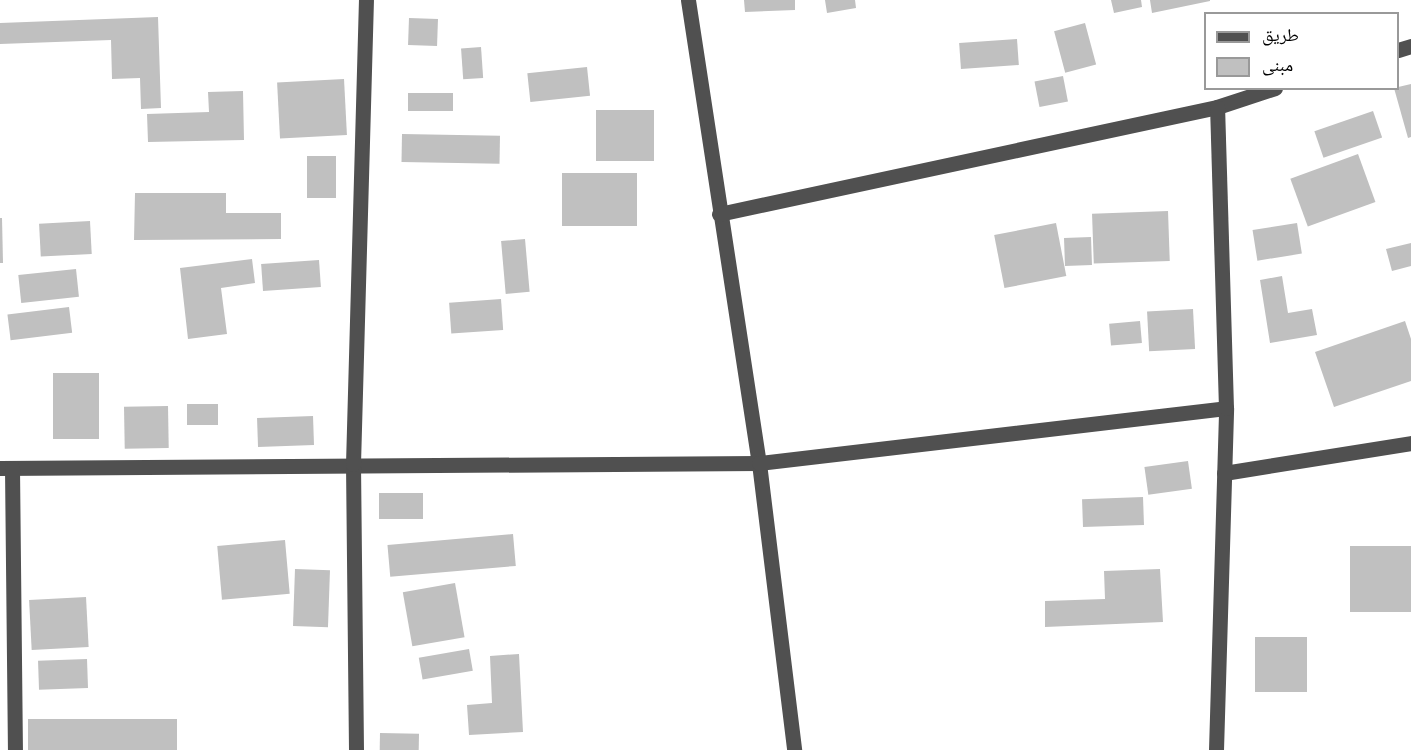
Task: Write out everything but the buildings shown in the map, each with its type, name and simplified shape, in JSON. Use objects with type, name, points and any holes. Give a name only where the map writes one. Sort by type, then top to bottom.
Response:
[{"type":"street","points":[[356,750],[353,464],[366,0]]},
{"type":"street","points":[[688,0],[759,463],[794,750]]},
{"type":"street","points":[[719,214],[1217,107],[1269,90]]},
{"type":"street","points":[[1216,750],[1226,408],[1217,107]]},
{"type":"street","points":[[15,750],[6,468],[759,463],[1226,408]]},
{"type":"street","points":[[1224,473],[1411,443]]}]
